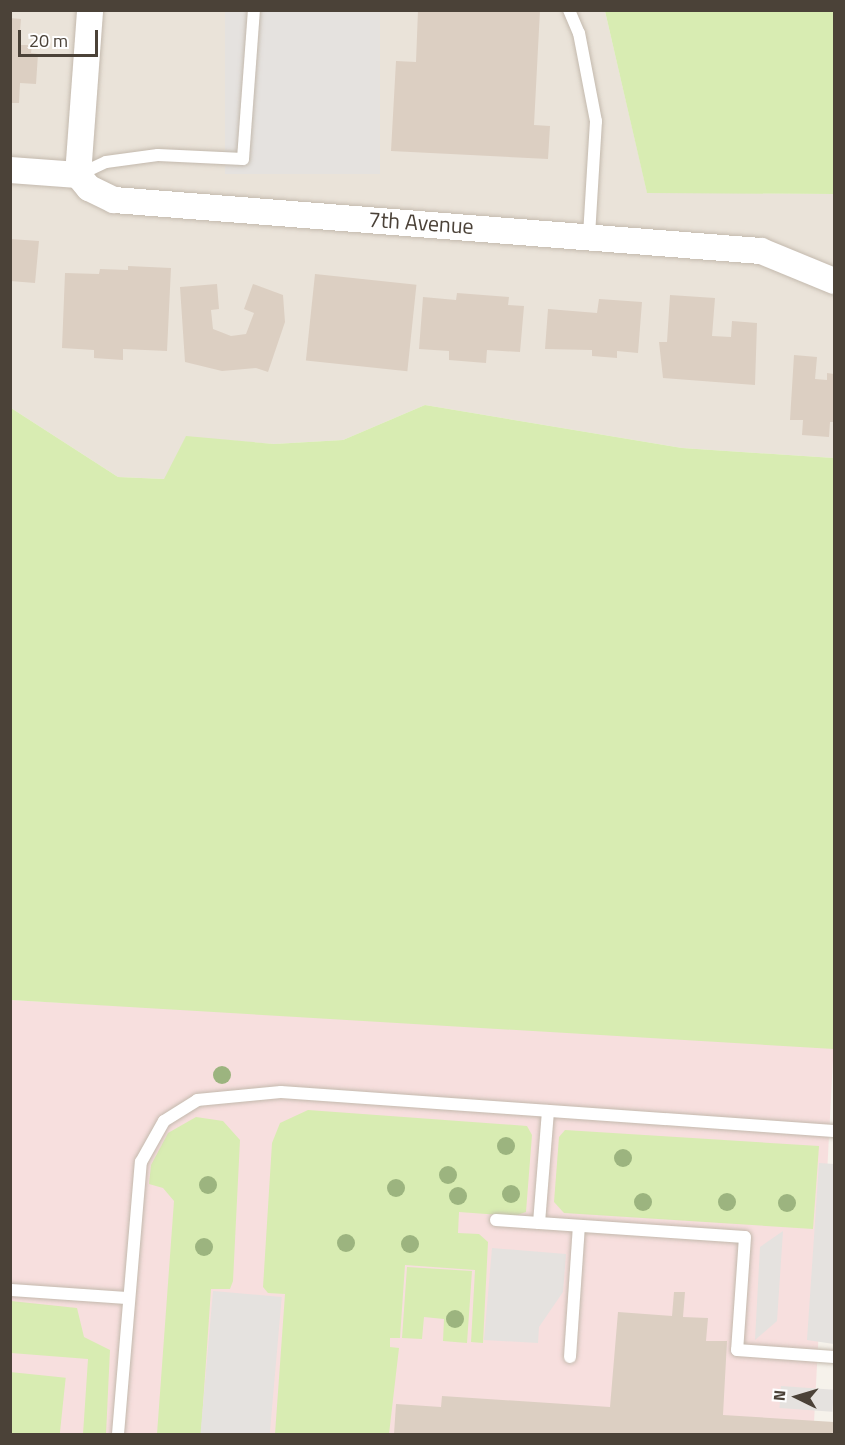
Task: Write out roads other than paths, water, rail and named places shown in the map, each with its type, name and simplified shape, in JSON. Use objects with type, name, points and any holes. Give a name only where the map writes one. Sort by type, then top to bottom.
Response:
[{"type":"street","points":[[10,170],[78,175],[90,10]]},
{"type":"street","name":"7th Avenue","points":[[78,175],[89,188],[114,200],[590,235],[761,251],[834,281]]},
{"type":"lane","points":[[78,175],[106,162],[158,155],[243,159],[254,10]]},
{"type":"lane","points":[[568,10],[579,33],[596,121],[590,235]]},
{"type":"lane","points":[[118,1434],[141,1162],[153,1133],[178,1109],[218,1096],[271,1092],[834,1131]]},
{"type":"lane","points":[[539,1223],[548,1111]]},
{"type":"lane","points":[[496,1220],[745,1237],[737,1350],[834,1357]]},
{"type":"lane","points":[[570,1357],[579,1226]]},
{"type":"lane","points":[[10,1290],[128,1298]]}]
